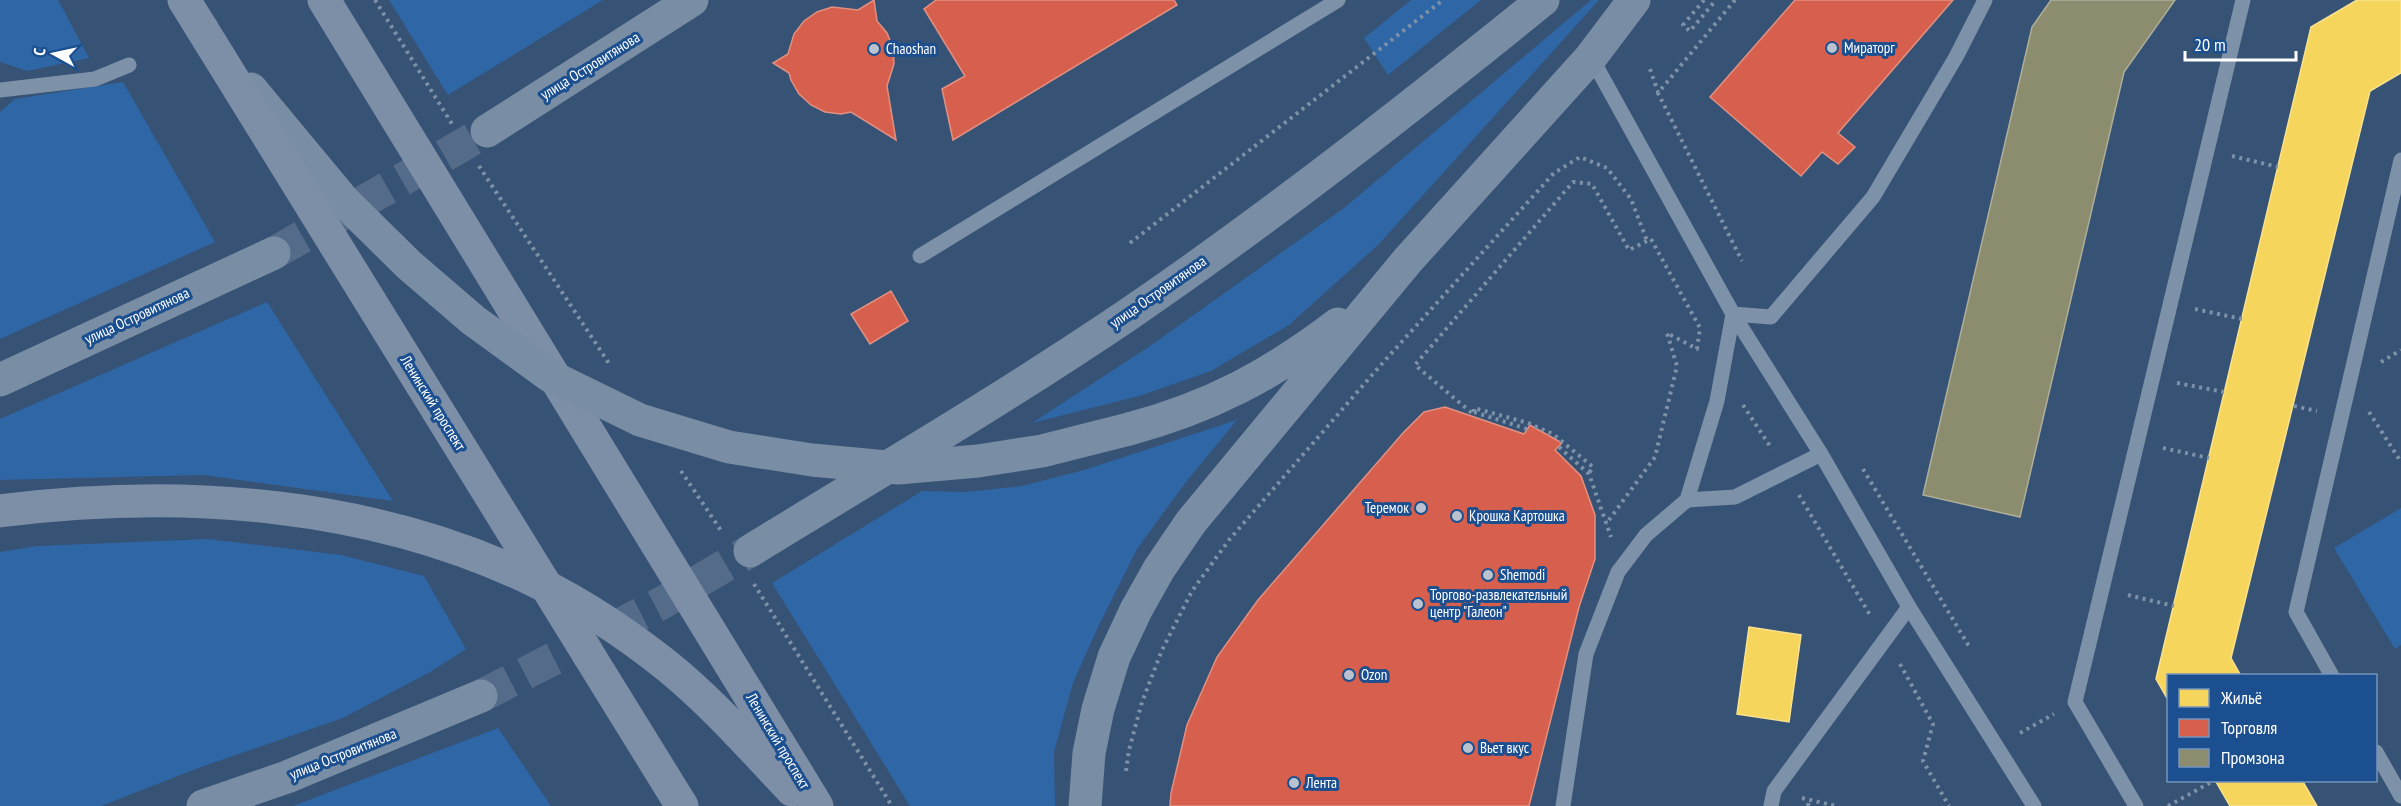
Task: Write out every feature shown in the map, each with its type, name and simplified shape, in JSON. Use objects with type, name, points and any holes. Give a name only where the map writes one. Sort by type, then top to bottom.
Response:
[{"type":"main road","name":"Ленинский проспект","points":[[184,0],[682,806]]},
{"type":"main road","name":"Ленинский проспект","points":[[324,0],[817,806]]},
{"type":"main road","name":"улица Островитянова","points":[[487,131],[693,0]]},
{"type":"main road","name":"улица Островитянова","points":[[750,551],[982,409],[1129,314],[1321,177],[1543,0]]},
{"type":"main road","points":[[1085,806],[1089,753],[1098,709],[1114,657],[1136,610],[1159,569],[1191,522],[1408,260],[1591,57],[1634,0]]},
{"type":"main road","points":[[202,29],[344,201],[409,266],[472,320],[550,376],[640,420],[729,447],[812,460],[898,468],[978,461],[1042,451],[1130,429],[1211,402],[1254,381],[1296,356],[1341,321],[1408,260]]},
{"type":"main road","name":"улица Островитянова","points":[[0,380],[273,253]]},
{"type":"main road","points":[[0,363],[10,363],[67,349]]},
{"type":"main road","points":[[0,511],[103,502],[231,503],[368,523],[478,557],[542,584],[613,627],[668,667],[704,700],[808,806]]},
{"type":"main road","name":"улица Островитянова","points":[[203,806],[287,777],[481,696]]},
{"type":"lane","points":[[920,256],[1338,0]]},
{"type":"lane","points":[[1733,314],[1771,316],[1873,197],[1956,57],[1985,0]]},
{"type":"lane","points":[[2136,806],[2075,702],[2243,0]]},
{"type":"lane","points":[[1591,57],[1733,314],[1821,454],[1909,607],[2034,806]]},
{"type":"lane","points":[[0,90],[95,79],[129,65]]},
{"type":"lane","points":[[2331,674],[2296,612],[2401,160]]},
{"type":"lane","points":[[1563,806],[1586,654],[1618,572],[1646,535],[1687,500],[1717,400],[1733,314]]},
{"type":"lane","points":[[1687,500],[1735,497],[1821,454]]},
{"type":"lane","points":[[1771,806],[1774,792],[1909,607]]},
{"type":"lane","points":[[2377,754],[2401,796]]},
{"type":"path","points":[[1130,243],[1443,0]]},
{"type":"path","points":[[1704,0],[1683,25],[1690,32],[1716,0]]},
{"type":"path","points":[[1658,93],[1735,0]]},
{"type":"path","points":[[1650,69],[1658,93],[1742,261]]},
{"type":"path","points":[[2207,150],[2278,167]]},
{"type":"path","points":[[1124,782],[1129,750],[1142,702],[1162,650],[1192,591],[1228,540],[1379,367],[1554,173],[1580,157],[1607,168],[1631,199],[1647,241]]},
{"type":"path","points":[[1527,429],[1474,412],[1473,414],[1415,365],[1573,182],[1592,184],[1629,250],[1651,239],[1700,328],[1697,349],[1667,333],[1677,366],[1655,458],[1606,524]]},
{"type":"path","points":[[2170,304],[2242,319]]},
{"type":"path","points":[[2153,378],[2224,392]]},
{"type":"path","points":[[2349,381],[2401,462]]},
{"type":"path","points":[[1738,398],[1778,457]]},
{"type":"path","points":[[1474,412],[1474,408],[1517,420],[1553,434],[1593,467],[1589,474],[1559,447]]},
{"type":"path","points":[[2137,442],[2209,458]]},
{"type":"path","points":[[1861,465],[1971,650]]},
{"type":"path","points":[[1797,491],[1874,621]]},
{"type":"path","points":[[2102,590],[2174,606]]},
{"type":"path","points":[[1899,664],[1933,724],[1923,761],[1948,806]]},
{"type":"path","points":[[2025,742],[2020,733],[2075,702]]},
{"type":"path","points":[[2168,806],[2211,782]]},
{"type":"path","points":[[1808,806],[1809,800]]},
{"type":"shaded area","points":[[0,0],[58,0],[89,58],[27,71],[0,62]]},
{"type":"shaded area","points":[[389,0],[603,0],[448,95]]},
{"type":"shaded area","points":[[1411,0],[1481,0],[1388,75],[1364,38]]},
{"type":"shaded area","points":[[1591,0],[1599,0],[1379,244],[1289,325],[1211,371],[1139,396],[1032,423],[1150,346],[1344,208]]},
{"type":"shaded area","points":[[123,82],[215,242],[0,339],[0,112],[15,99]]},
{"type":"shaded area","points":[[267,302],[393,501],[204,475],[0,480],[0,419]]},
{"type":"shaded area","points":[[1237,420],[1186,482],[1137,549],[1098,627],[1073,683],[1054,752],[1055,806],[910,806],[772,583],[922,491],[965,492],[1022,486],[1084,470]]},
{"type":"shaded area","points":[[2401,508],[2401,645],[2395,649],[2334,548]]},
{"type":"shaded area","points":[[208,539],[341,555],[424,576],[466,649],[432,671],[343,718],[201,767],[101,806],[0,806],[0,552],[37,546]]},
{"type":"shaded area","points":[[498,728],[551,806],[293,806]]},
{"type":"building: Жильё","points":[[2357,0],[2401,0],[2401,73],[2370,91],[2231,658],[2240,674],[2167,674],[2167,698],[2156,679],[2311,27]]},
{"type":"building: Жильё","points":[[1749,627],[1801,635],[1789,722],[1737,714]]},
{"type":"building: Жильё","points":[[2216,782],[2303,782],[2317,806],[2230,806]]},
{"type":"building: Торговля","points":[[874,0],[877,21],[887,33],[893,48],[894,64],[887,86],[896,140],[851,112],[841,114],[825,112],[811,105],[799,94],[789,73],[773,63],[788,54],[794,34],[804,21],[817,12],[832,7],[858,10]]},
{"type":"building: Торговля","points":[[936,0],[1174,0],[1177,5],[953,140],[942,89],[965,76],[924,9]]},
{"type":"building: Торговля","name":"Мираторг","points":[[1795,0],[1953,0],[1838,133],[1855,147],[1838,164],[1822,152],[1801,176],[1710,97]]},
{"type":"building: Торговля","points":[[891,291],[908,321],[870,344],[851,314]]},
{"type":"building: Торговля","name":"Торгово-развлекательный центр \"Галеон\"","points":[[1445,407],[1524,434],[1530,425],[1562,443],[1555,450],[1581,476],[1595,515],[1595,559],[1579,607],[1529,806],[1170,806],[1187,725],[1217,657],[1258,600],[1403,433],[1424,412]]},
{"type":"building: Промзона","points":[[2051,0],[2175,0],[2124,72],[2020,517],[1923,495],[2032,27]]},
{"type":"tunnel","points":[[274,253],[487,131]]},
{"type":"tunnel","points":[[481,696],[660,604],[750,551]]},
{"type":"place","name":"Мираторг","points":[[1832,48]]},
{"type":"place","name":"Chaoshan","points":[[874,49]]},
{"type":"place","name":"Теремок","points":[[1421,508]]},
{"type":"place","name":"Крошка Картошка","points":[[1457,516]]},
{"type":"place","name":"Shemodi","points":[[1488,575]]},
{"type":"place","name":"Торгово-развлекательный центр \"Галеон\"","points":[[1418,604]]},
{"type":"place","name":"Ozon","points":[[1349,675]]},
{"type":"place","name":"Вьет вкус","points":[[1468,748]]},
{"type":"place","name":"Лента","points":[[1294,783]]}]
